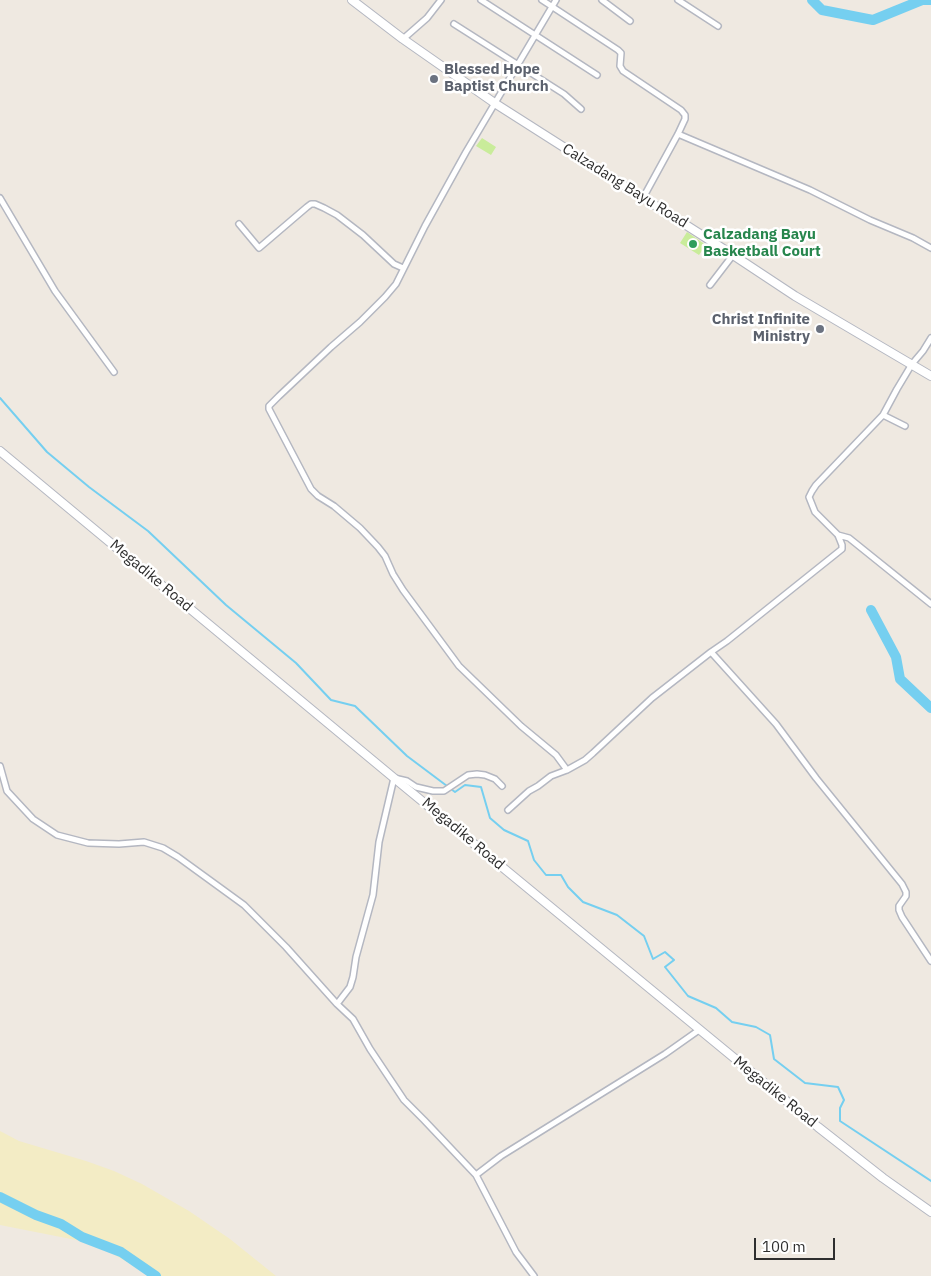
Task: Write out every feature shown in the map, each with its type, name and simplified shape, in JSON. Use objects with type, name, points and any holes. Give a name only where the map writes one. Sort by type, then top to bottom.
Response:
[{"type":"main road","name":"Calzadang Bayu Road","points":[[352,0],[403,39],[496,104],[794,296],[931,376]]},
{"type":"main road","name":"Megadike Road","points":[[0,451],[699,1030],[883,1178],[931,1212]]},
{"type":"street","points":[[403,39],[427,18],[441,0]]},
{"type":"street","points":[[480,0],[597,75]]},
{"type":"street","points":[[542,0],[618,50],[621,53],[620,66],[623,71],[684,112],[686,117],[678,134],[643,198]]},
{"type":"street","points":[[556,0],[462,160],[396,284],[356,326],[331,346],[278,396],[269,406],[269,409],[311,489],[360,528],[378,547],[385,556],[403,590],[459,666],[521,726],[556,755],[567,770]]},
{"type":"street","points":[[602,0],[630,21]]},
{"type":"street","points":[[678,0],[718,26]]},
{"type":"street","points":[[454,24],[564,94],[581,109]]},
{"type":"street","points":[[678,134],[810,190],[931,248]]},
{"type":"street","points":[[0,198],[52,286],[114,372]]},
{"type":"street","points":[[239,224],[260,248],[307,207],[315,204],[337,216],[363,235],[394,264],[403,268]]},
{"type":"street","points":[[710,285],[733,255]]},
{"type":"street","points":[[508,810],[529,791],[551,776],[585,760],[652,698],[842,549],[838,535],[815,512],[809,497],[816,485],[883,415],[912,364],[931,338]]},
{"type":"street","points":[[883,415],[905,426]]},
{"type":"street","points":[[838,535],[849,538],[931,604]]},
{"type":"street","points":[[710,652],[776,724],[816,778],[902,884],[906,892],[906,896],[899,906],[902,918],[931,961]]},
{"type":"street","points":[[0,766],[7,791],[33,818],[57,835],[88,843],[119,844],[144,842],[163,848],[244,905],[286,947],[352,1019],[404,1100],[476,1175],[516,1252],[534,1276]]},
{"type":"street","points":[[337,1004],[350,987],[353,977],[356,957],[372,895],[379,842],[394,778],[416,787],[433,791],[444,791],[468,775],[486,774],[502,786]]},
{"type":"street","points":[[476,1175],[501,1156],[665,1054],[699,1030]]},
{"type":"sand","points":[[0,1131],[19,1141],[86,1161],[142,1184],[189,1211],[230,1239],[276,1276],[151,1276],[96,1246],[81,1241],[0,1225]]},
{"type":"green space","points":[[482,138],[496,147],[491,155],[476,146]]},
{"type":"green space","name":"Calzadang Bayu Basketball Court","points":[[687,232],[706,245],[699,255],[680,243]]},
{"type":"waterway","points":[[812,0],[822,10],[873,20],[922,0],[931,0]]},
{"type":"waterway","points":[[0,398],[47,452],[89,487],[148,531],[226,605],[296,663],[331,700],[355,706],[407,756],[455,792],[465,785],[481,787],[490,818],[504,830],[528,841],[534,860],[546,875],[561,875],[568,887],[583,902],[617,915],[644,936],[653,959],[665,952],[674,960],[665,967],[688,996],[716,1008],[732,1022],[756,1027],[770,1035],[774,1059],[805,1083],[838,1087],[844,1100],[840,1108],[840,1121],[931,1181]]},
{"type":"waterway","points":[[871,610],[896,657],[900,679],[931,708]]},
{"type":"waterway","points":[[0,1197],[36,1215],[61,1224],[82,1237],[121,1252],[156,1276]]},
{"type":"place","name":"Blessed Hope Baptist Church","points":[[434,79]]},
{"type":"place","name":"Calzadang Bayu Basketball Court","points":[[693,244]]},
{"type":"place","name":"Christ Infinite Ministry","points":[[820,329]]}]
